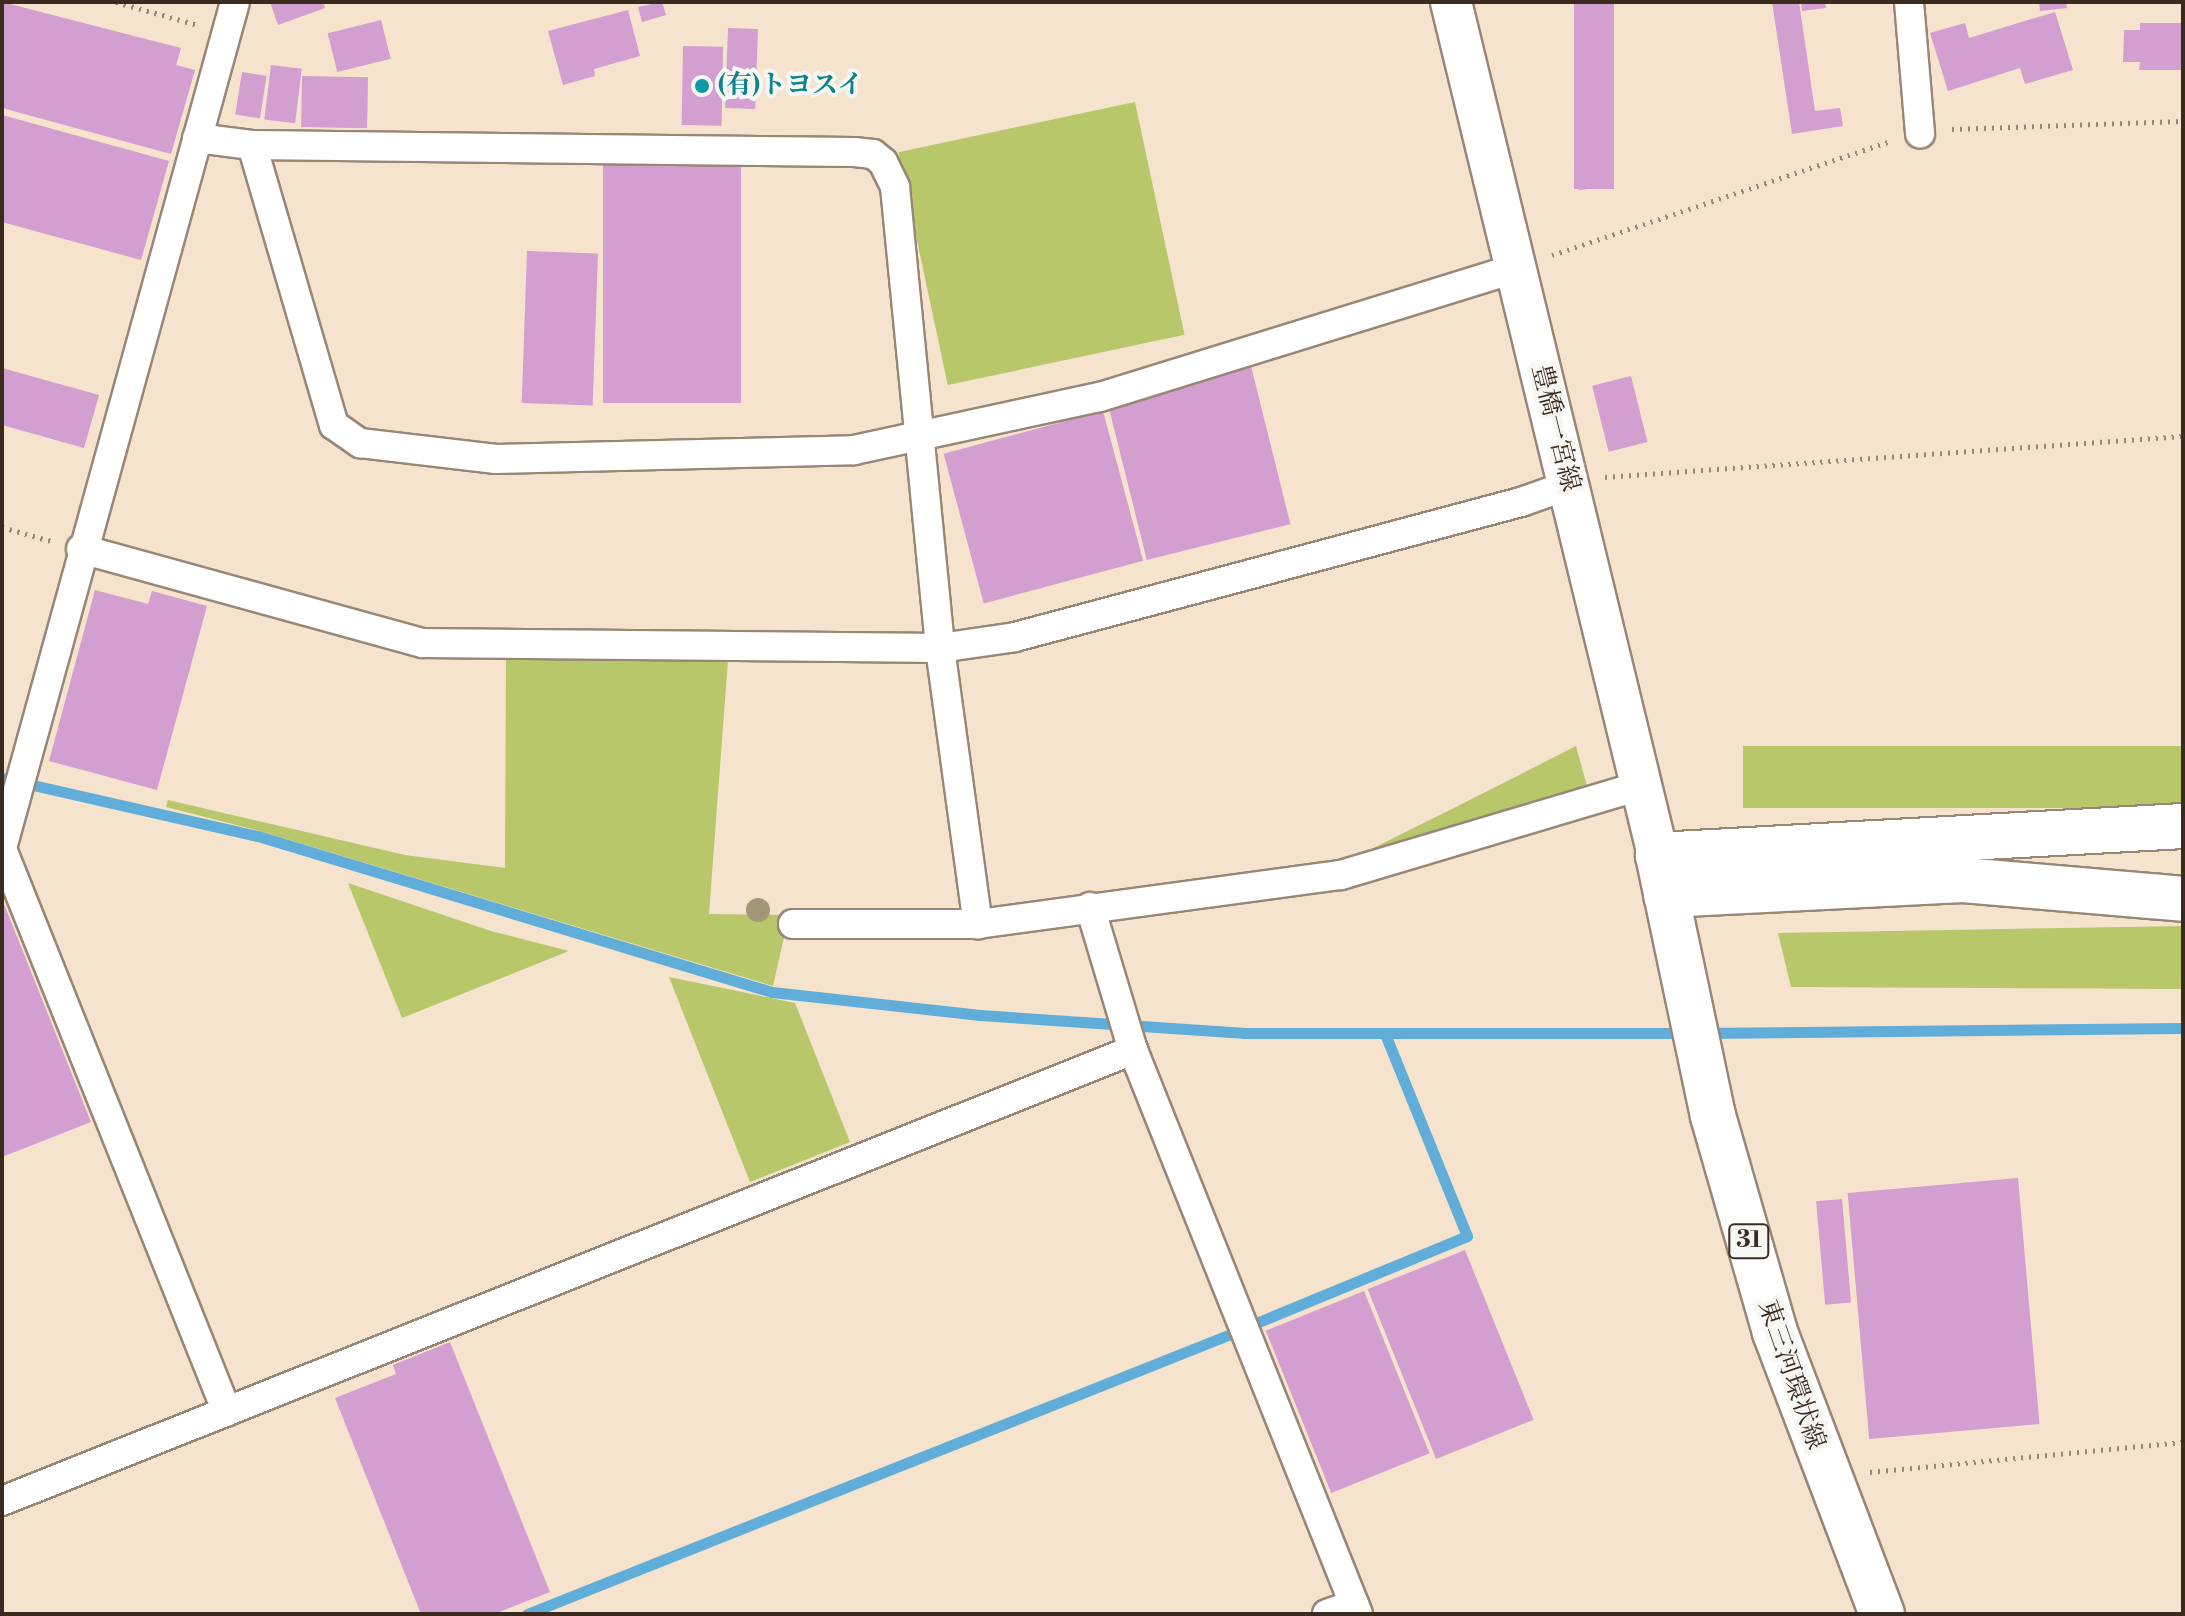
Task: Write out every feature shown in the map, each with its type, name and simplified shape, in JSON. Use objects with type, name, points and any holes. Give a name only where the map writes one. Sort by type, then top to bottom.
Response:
[{"type":"main road","name":"豊橋一宮線","points":[[1451,2],[1662,875]]},
{"type":"main road","points":[[1662,875],[2183,826]]},
{"type":"main road","points":[[1662,875],[1963,880],[2183,899]]},
{"type":"main road","name":"東三河環状線","points":[[1662,875],[1713,1116],[1775,1332],[1826,1476],[1882,1614]]},
{"type":"street","points":[[227,1412],[2,849],[6,803],[235,2]]},
{"type":"street","points":[[1909,2],[1920,134]]},
{"type":"street","points":[[197,138],[252,145],[873,154],[892,173],[940,648],[978,924]]},
{"type":"street","points":[[252,145],[329,414],[341,433],[360,443],[552,460],[854,450],[1100,397],[1514,269]]},
{"type":"street","points":[[81,549],[422,643],[940,648],[1015,637],[1521,502],[1569,485]]},
{"type":"street","points":[[793,924],[978,924],[1341,875],[1640,786]]},
{"type":"street","points":[[1090,907],[1133,1050],[1346,1611]]},
{"type":"street","points":[[2,1501],[1133,1050]]},
{"type":"path","points":[[116,2],[226,33]]},
{"type":"path","points":[[1514,269],[1799,168],[1920,134],[1971,127],[2183,121]]},
{"type":"path","points":[[1569,485],[1610,476],[2183,436]]},
{"type":"path","points":[[2,527],[81,549]]},
{"type":"path","points":[[1826,1476],[2183,1442]]},
{"type":"green space","points":[[1135,102],[1184,335],[948,385],[898,152]]},
{"type":"green space","points":[[506,658],[728,660],[709,914],[789,915],[773,986],[260,831],[166,807],[168,800],[405,855],[505,868]]},
{"type":"green space","points":[[1576,746],[1588,790],[1339,865],[1452,809]]},
{"type":"green space","points":[[1743,746],[2183,746],[2183,808],[1743,808]]},
{"type":"green space","points":[[348,883],[491,931],[569,951],[402,1018]]},
{"type":"green space","points":[[2183,926],[2183,989],[1791,987],[1778,933]]},
{"type":"green space","points":[[669,977],[795,1003],[850,1142],[750,1182]]},
{"type":"building","points":[[2,2],[181,48],[176,65],[195,70],[171,154],[2,108]]},
{"type":"building","points":[[270,2],[323,2],[325,8],[278,25]]},
{"type":"building","points":[[662,2],[666,15],[642,22],[638,7]]},
{"type":"building","points":[[1574,2],[1614,2],[1614,189],[1574,189]]},
{"type":"building","points":[[1772,2],[1799,2],[1815,111],[1840,108],[1843,126],[1792,134]]},
{"type":"building","points":[[1801,2],[1825,2],[1826,8],[1802,11]]},
{"type":"building","points":[[2039,2],[2066,2],[2067,8],[2040,11]]},
{"type":"building","points":[[628,10],[640,56],[594,69],[595,76],[563,85],[548,31]]},
{"type":"building","points":[[2055,12],[2073,70],[2025,84],[2020,68],[1948,91],[1930,33],[1965,23],[1969,38]]},
{"type":"building","points":[[381,20],[391,59],[337,72],[328,33]]},
{"type":"building","points":[[2140,23],[2183,23],[2183,70],[2139,70],[2140,62],[2123,62],[2124,30],[2140,30]]},
{"type":"building","points":[[728,28],[758,29],[755,109],[725,108]]},
{"type":"building","name":"(有)トヨスイ","points":[[683,46],[723,47],[722,126],[682,125]]},
{"type":"building","points":[[271,65],[302,69],[295,123],[264,120]]},
{"type":"building","points":[[242,72],[267,76],[260,118],[235,114]]},
{"type":"building","points":[[302,76],[368,77],[367,128],[301,127]]},
{"type":"building","points":[[2,115],[169,161],[141,260],[2,222]]},
{"type":"building","points":[[1593,151],[1598,188],[1579,190],[1574,154]]},
{"type":"building","points":[[603,165],[741,165],[741,403],[603,403]]},
{"type":"building","points":[[527,251],[598,253],[593,405],[522,403]]},
{"type":"building","points":[[1251,366],[1290,524],[1147,560],[1107,402]]},
{"type":"building","points":[[2,368],[99,395],[84,448],[2,425]]},
{"type":"building","points":[[1631,376],[1647,442],[1609,452],[1592,386]]},
{"type":"building","points":[[1103,411],[1143,561],[984,603],[944,454]]},
{"type":"building","points":[[95,590],[148,604],[152,591],[207,606],[157,790],[49,761]]},
{"type":"building","points":[[2,899],[91,1122],[2,1157]]},
{"type":"building","points":[[2018,1178],[2040,1424],[1869,1439],[1848,1193]]},
{"type":"building","points":[[1842,1199],[1851,1303],[1825,1305],[1816,1201]]},
{"type":"building","points":[[1465,1250],[1534,1420],[1436,1459],[1368,1289]]},
{"type":"building","points":[[1364,1291],[1430,1453],[1331,1493],[1266,1331]]},
{"type":"building","points":[[450,1342],[550,1592],[494,1614],[421,1614],[335,1398],[396,1374],[393,1365]]},
{"type":"waterway","points":[[2,778],[258,836],[772,992],[980,1015],[1245,1033],[1686,1033]]},
{"type":"waterway","points":[[1703,1033],[2183,1028]]},
{"type":"waterway","points":[[1256,1323],[1467,1236],[1386,1037]]},
{"type":"waterway","points":[[527,1614],[1233,1333]]},
{"type":"place","name":"(有)トヨスイ","points":[[702,86]]}]
